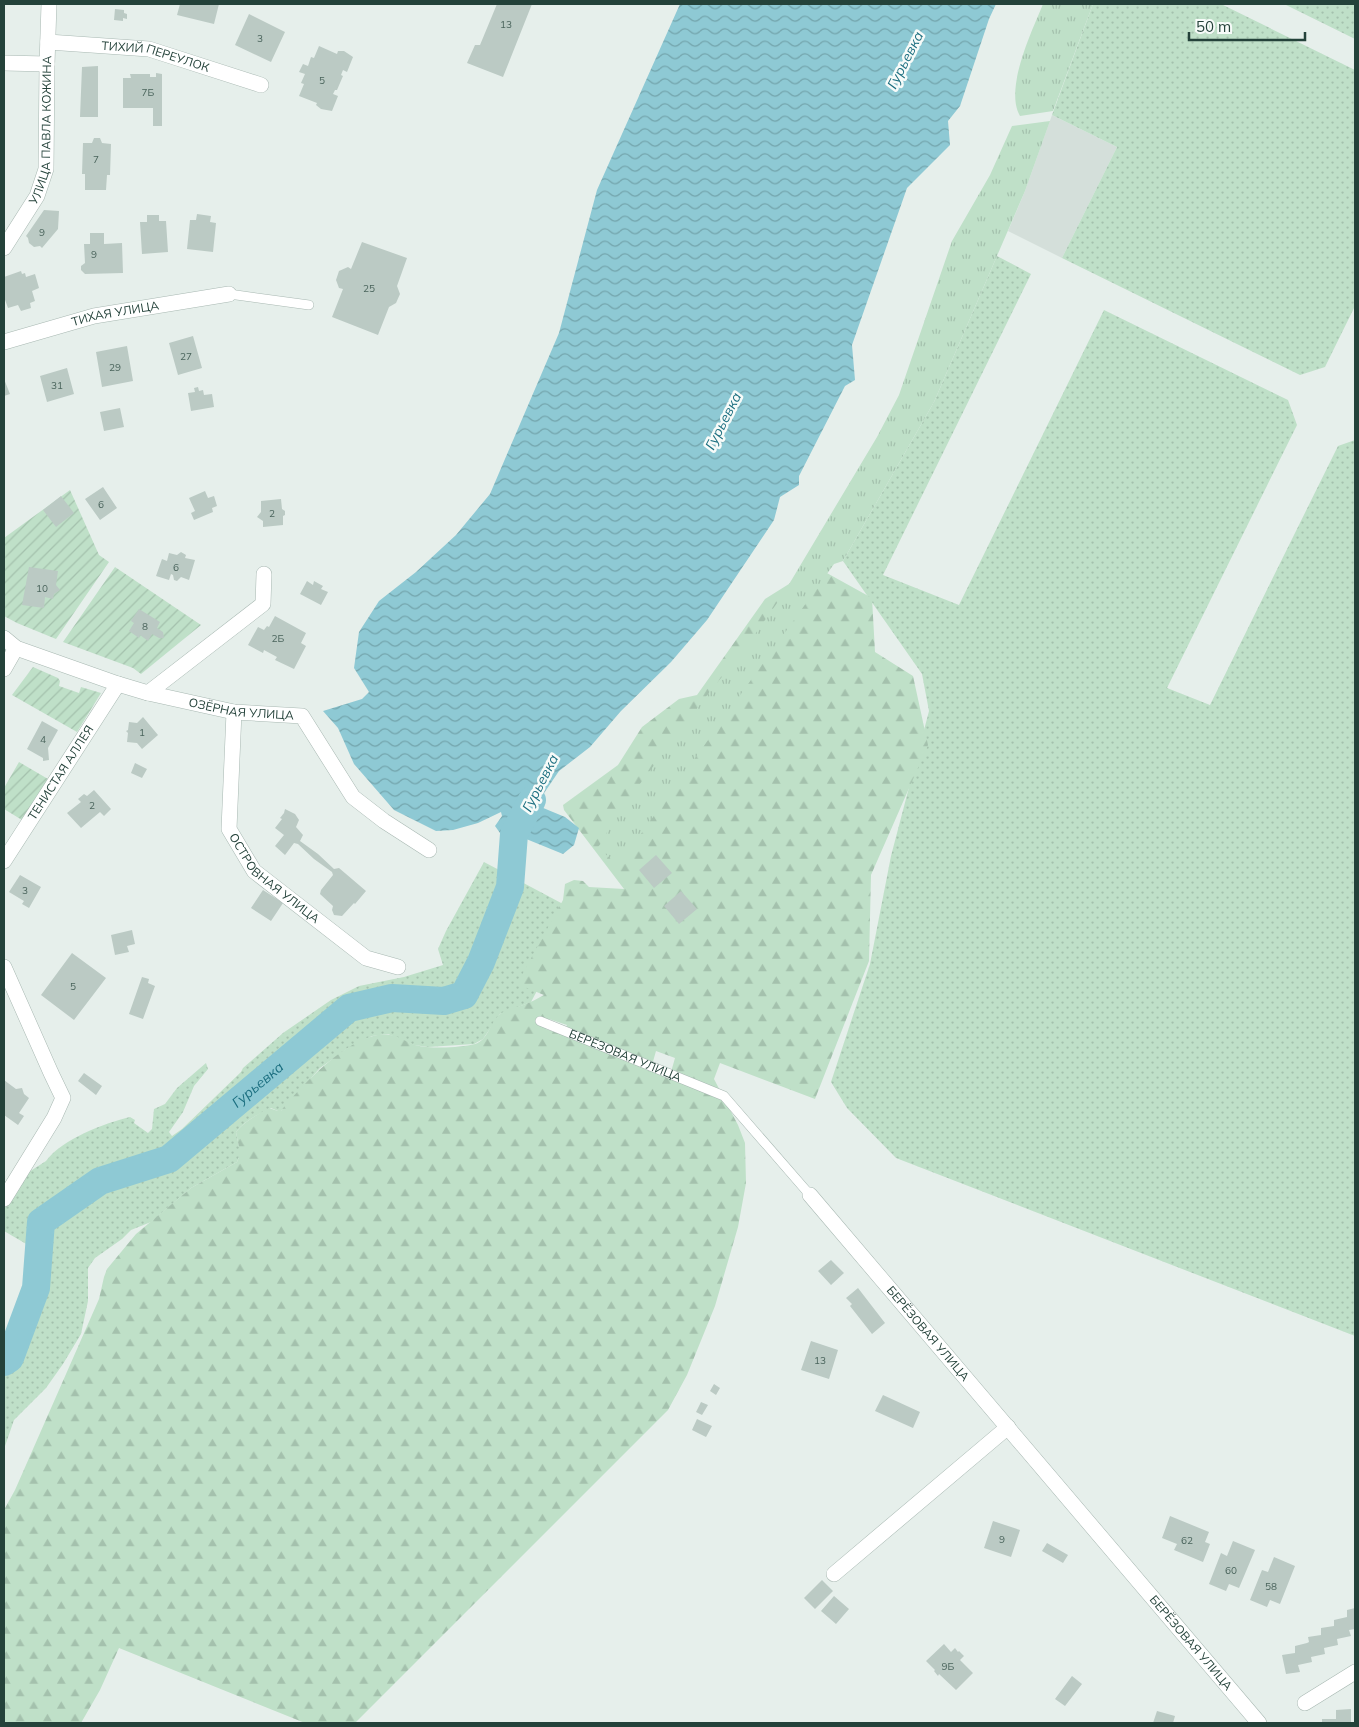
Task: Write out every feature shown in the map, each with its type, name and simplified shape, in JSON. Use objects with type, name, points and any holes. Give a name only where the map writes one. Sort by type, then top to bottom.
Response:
[{"type":"street","name":"УЛИЦА ПАВЛА КОЖИНА","points":[[4,248],[37,196],[46,169],[49,4]]},
{"type":"street","name":"ТИХИЙ ПЕРЕУЛОК","points":[[48,42],[149,49],[260,85]]},
{"type":"street","points":[[4,63],[47,64]]},
{"type":"street","name":"ТИХАЯ УЛИЦА","points":[[4,342],[94,316],[229,294]]},
{"type":"street","points":[[148,693],[263,604],[264,574]]},
{"type":"street","points":[[4,669],[10,643]]},
{"type":"street","name":"ОЗЁРНАЯ УЛИЦА","points":[[10,643],[118,684],[148,693],[234,712],[302,716],[353,797],[384,821],[429,850]]},
{"type":"street","name":"ТЕНИСТАЯ АЛЛЕЯ","points":[[4,861],[118,684]]},
{"type":"street","name":"ОСТРОВНАЯ УЛИЦА","points":[[234,712],[229,829],[254,871],[366,958],[398,967]]},
{"type":"street","points":[[4,967],[63,1098],[54,1118],[4,1199]]},
{"type":"street","name":"БЕРЁЗОВАЯ УЛИЦА","points":[[810,1195],[1259,1723]]},
{"type":"street","points":[[834,1574],[1008,1427]]},
{"type":"street","points":[[1305,1703],[1355,1672]]},
{"type":"lane","points":[[229,294],[309,305]]},
{"type":"lane","name":"БЕРЁЗОВАЯ УЛИЦА","points":[[540,1021],[724,1096],[810,1195]]},
{"type":"shaded area","points":[[1052,115],[1117,147],[1062,258],[1008,231],[1025,191]]},
{"type":"green space","points":[[1043,4],[1093,4],[1053,111],[1020,116],[1016,105],[1017,76],[1021,60]]},
{"type":"green space","points":[[1093,4],[1221,4],[1355,70],[1355,306],[1325,367],[1300,375],[1062,258],[1117,147],[1052,115]]},
{"type":"green space","points":[[1284,4],[1355,4],[1355,39]]},
{"type":"green space","points":[[1050,121],[1025,191],[934,402],[843,561],[834,564],[618,866],[598,847],[606,837],[608,826],[711,690],[741,654],[782,596],[877,437],[899,395],[952,241],[990,175],[1012,126]]},
{"type":"green space","points":[[997,256],[1031,274],[883,575],[959,605],[1104,310],[1288,400],[1297,425],[1167,688],[1210,705],[1338,446],[1355,440],[1355,1336],[896,1158],[847,1108],[831,1082],[870,964],[891,856],[929,711],[922,674],[843,561],[934,402]]},
{"type":"green space","points":[[70,490],[99,555],[109,562],[56,639],[4,616],[4,538]]},
{"type":"green space","points":[[115,567],[201,625],[141,674],[133,668],[63,642]]},
{"type":"green space","points":[[816,567],[872,598],[875,652],[913,676],[928,745],[871,875],[869,961],[815,1099],[720,1063],[714,1079],[738,1125],[745,1143],[746,1183],[738,1227],[715,1306],[687,1375],[668,1410],[355,1723],[305,1723],[119,1648],[100,1690],[81,1723],[4,1723],[4,1510],[15,1490],[99,1299],[107,1269],[136,1234],[191,1188],[237,1162],[239,1147],[236,1132],[243,1125],[269,1108],[281,1111],[315,1074],[345,1050],[376,1035],[390,1035],[415,1045],[429,1047],[453,1047],[475,1044],[483,1039],[496,1018],[502,1013],[544,995],[517,984],[563,900],[565,884],[574,880],[583,881],[589,887],[624,889],[564,810],[563,805],[618,765],[642,727],[679,699],[697,695],[765,599]],"holes":[[[549,1019],[567,1025],[563,1035],[546,1029]],[[656,1051],[675,1058],[671,1072],[652,1065]]]},
{"type":"green space","points":[[33,667],[58,678],[60,681],[59,686],[79,693],[81,687],[101,693],[77,732],[12,695]]},
{"type":"green space","points":[[19,762],[48,779],[22,820],[4,809],[4,788]]},
{"type":"green space","points":[[484,862],[563,904],[540,985],[531,1002],[500,1014],[483,1039],[474,1044],[428,1047],[414,1045],[388,1034],[372,1036],[348,1048],[320,1068],[281,1111],[271,1108],[244,1124],[236,1132],[239,1147],[237,1162],[191,1188],[151,1222],[131,1230],[122,1239],[95,1258],[88,1268],[88,1301],[81,1334],[46,1388],[14,1420],[4,1449],[4,1340],[20,1307],[28,1245],[4,1231],[4,1188],[46,1161],[53,1153],[73,1139],[109,1123],[130,1117],[135,1120],[134,1123],[148,1133],[152,1129],[154,1109],[165,1104],[177,1088],[206,1063],[208,1069],[194,1086],[183,1112],[169,1132],[172,1136],[182,1129],[243,1068],[283,1033],[331,1000],[359,986],[404,977],[443,965],[438,949]]},
{"type":"water","points":[[680,4],[996,4],[989,19],[960,106],[948,121],[950,145],[907,188],[852,345],[855,380],[845,386],[799,476],[799,485],[780,497],[774,520],[707,620],[671,662],[621,711],[590,747],[559,771],[536,805],[565,817],[579,828],[574,845],[563,854],[514,834],[500,833],[495,826],[502,816],[501,812],[478,823],[453,830],[436,831],[394,810],[354,764],[338,728],[323,711],[362,699],[369,692],[354,668],[359,632],[379,601],[416,572],[456,535],[490,494],[559,333],[597,190]]},
{"type":"building","points":[[180,4],[219,4],[214,24],[177,15]]},
{"type":"building","points":[[497,4],[532,4],[503,77],[467,63],[475,45],[480,45]]},
{"type":"building","points":[[115,9],[124,10],[124,13],[127,14],[127,19],[123,18],[123,21],[114,20]]},
{"type":"building","points":[[249,14],[285,32],[271,62],[235,45]]},
{"type":"building","points":[[319,46],[337,54],[338,51],[344,51],[353,57],[347,72],[343,70],[341,75],[343,76],[337,90],[333,94],[338,96],[332,111],[321,109],[316,105],[317,103],[299,96],[304,84],[301,83],[305,74],[299,72],[303,64],[308,66],[311,57],[314,58]]},
{"type":"building","points":[[98,66],[98,117],[80,117],[82,67]]},
{"type":"building","points":[[156,73],[162,74],[162,126],[153,126],[153,108],[123,108],[123,78],[131,78],[130,74],[150,74],[150,77],[156,77]]},
{"type":"building","points":[[94,138],[100,138],[102,143],[111,144],[110,175],[107,175],[106,190],[85,190],[85,174],[82,174],[83,143],[92,143]]},
{"type":"building","points":[[44,210],[59,211],[58,229],[42,248],[40,246],[34,247],[29,243],[26,236]]},
{"type":"building","points":[[197,214],[211,216],[210,222],[216,223],[213,252],[187,249],[190,220],[196,220]]},
{"type":"building","points":[[147,215],[159,215],[159,221],[166,221],[168,252],[142,254],[140,222],[147,222]]},
{"type":"building","points":[[90,233],[104,233],[104,244],[122,243],[123,273],[85,274],[81,270],[81,266],[85,263],[84,244],[90,244]]},
{"type":"building","points":[[362,242],[407,258],[397,286],[400,294],[396,303],[389,307],[378,335],[332,317],[343,289],[339,288],[336,280],[339,271],[348,267],[351,269]]},
{"type":"building","points":[[21,271],[22,274],[25,273],[26,277],[35,274],[39,288],[32,291],[35,301],[30,303],[31,308],[21,311],[18,305],[8,308],[4,297],[4,277]]},
{"type":"building","points":[[193,336],[202,368],[178,375],[169,343]]},
{"type":"building","points":[[127,346],[133,381],[102,387],[96,352]]},
{"type":"building","points":[[67,368],[74,394],[47,402],[40,376]]},
{"type":"building","points":[[4,379],[10,394],[4,396]]},
{"type":"building","points":[[198,387],[199,391],[203,390],[204,395],[212,394],[214,407],[191,411],[188,393],[195,392],[194,388]]},
{"type":"building","points":[[120,408],[124,427],[104,431],[100,412]]},
{"type":"building","points":[[103,487],[117,508],[100,520],[85,499]]},
{"type":"building","points":[[205,491],[208,498],[214,496],[217,506],[212,508],[213,512],[194,520],[191,513],[195,511],[189,498]]},
{"type":"building","points":[[61,496],[74,513],[56,527],[43,510]]},
{"type":"building","points":[[281,499],[282,509],[285,511],[283,525],[263,527],[263,521],[257,517],[261,512],[261,501]]},
{"type":"building","points":[[181,552],[186,555],[185,558],[195,560],[189,580],[181,577],[177,581],[174,580],[171,574],[169,580],[156,576],[162,559],[167,561],[169,553],[177,555]]},
{"type":"building","points":[[29,567],[58,571],[56,585],[60,590],[54,594],[53,599],[45,597],[44,608],[22,605]]},
{"type":"building","points":[[307,581],[313,585],[314,581],[323,586],[321,589],[328,592],[321,605],[300,594]]},
{"type":"building","points":[[139,609],[160,622],[157,628],[163,632],[164,638],[159,638],[152,634],[148,641],[140,635],[139,638],[129,631],[134,623],[131,621]]},
{"type":"building","points":[[275,616],[306,633],[301,643],[306,646],[294,669],[275,660],[277,657],[264,650],[263,653],[248,645],[258,627],[264,630],[267,626],[269,627]]},
{"type":"building","points":[[143,717],[158,735],[142,749],[137,743],[127,742],[128,733],[126,731],[128,730],[129,722],[137,723]]},
{"type":"building","points":[[42,721],[58,730],[48,748],[49,760],[43,761],[43,758],[27,749]]},
{"type":"building","points":[[135,763],[147,769],[142,778],[131,773]]},
{"type":"building","points":[[94,790],[111,809],[104,816],[100,812],[81,828],[67,813],[81,802],[78,799],[84,794],[87,796]]},
{"type":"building","points":[[285,809],[295,814],[299,820],[296,827],[303,835],[300,841],[334,869],[339,868],[366,891],[342,916],[334,915],[333,906],[320,894],[333,875],[332,872],[298,844],[294,843],[285,855],[275,846],[284,835],[275,828],[282,819],[280,818]]},
{"type":"building","points":[[656,855],[672,873],[654,888],[639,870]]},
{"type":"building","points":[[20,875],[41,887],[29,908],[22,904],[24,901],[9,892]]},
{"type":"building","points":[[263,890],[283,903],[271,921],[251,908]]},
{"type":"building","points":[[681,891],[697,909],[679,924],[664,906]]},
{"type":"building","points":[[132,930],[135,944],[127,946],[129,952],[115,955],[111,935]]},
{"type":"building","points":[[72,953],[106,978],[74,1020],[41,995]]},
{"type":"building","points":[[142,977],[149,979],[148,983],[155,986],[143,1019],[129,1014]]},
{"type":"building","points":[[84,1073],[102,1086],[96,1095],[78,1081]]},
{"type":"building","points":[[4,1080],[16,1089],[22,1088],[24,1094],[29,1098],[19,1113],[24,1116],[18,1125],[4,1115]]},
{"type":"building","points":[[831,1260],[844,1273],[831,1285],[818,1271]]},
{"type":"building","points":[[858,1288],[885,1323],[872,1334],[846,1298]]},
{"type":"building","points":[[811,1341],[838,1350],[829,1379],[801,1370]]},
{"type":"building","points":[[714,1384],[720,1388],[716,1395],[710,1391]]},
{"type":"building","points":[[883,1395],[920,1412],[913,1428],[875,1411]]},
{"type":"building","points":[[701,1402],[708,1405],[702,1415],[696,1412]]},
{"type":"building","points":[[697,1419],[712,1426],[706,1437],[692,1430]]},
{"type":"building","points":[[1170,1516],[1209,1532],[1205,1542],[1210,1544],[1203,1562],[1174,1550],[1177,1544],[1162,1538]]},
{"type":"building","points":[[993,1521],[1020,1530],[1011,1557],[984,1548]]},
{"type":"building","points":[[1233,1541],[1255,1550],[1239,1588],[1229,1584],[1226,1591],[1209,1584],[1221,1553],[1227,1556]]},
{"type":"building","points":[[1047,1543],[1068,1555],[1063,1563],[1042,1551]]},
{"type":"building","points":[[1274,1557],[1295,1566],[1280,1604],[1270,1600],[1267,1607],[1250,1600],[1262,1570],[1268,1572]]},
{"type":"building","points":[[822,1580],[833,1591],[815,1609],[804,1598]]},
{"type":"building","points":[[834,1596],[849,1609],[836,1624],[821,1611]]},
{"type":"building","points":[[1355,1608],[1355,1629],[1349,1630],[1351,1636],[1337,1639],[1338,1645],[1324,1648],[1325,1654],[1311,1657],[1312,1662],[1298,1665],[1300,1672],[1286,1674],[1282,1655],[1295,1653],[1295,1646],[1309,1642],[1308,1637],[1321,1635],[1321,1628],[1334,1626],[1334,1620],[1347,1617],[1347,1610]]},
{"type":"building","points":[[944,1644],[951,1652],[955,1648],[964,1656],[960,1660],[973,1673],[956,1690],[939,1674],[938,1676],[926,1661]]},
{"type":"building","points":[[1072,1676],[1082,1684],[1065,1706],[1055,1699]]},
{"type":"building","points":[[1351,1709],[1351,1723],[1322,1723],[1322,1719],[1336,1719],[1336,1710]]},
{"type":"building","points":[[1157,1711],[1175,1716],[1173,1723],[1153,1723]]},
{"type":"waterway","name":"Гурьевка","points":[[4,1362],[10,1358],[36,1288],[41,1222],[100,1181],[169,1159],[349,1008],[392,998],[444,1001],[464,995],[481,962],[510,887],[514,834],[532,800]]}]
